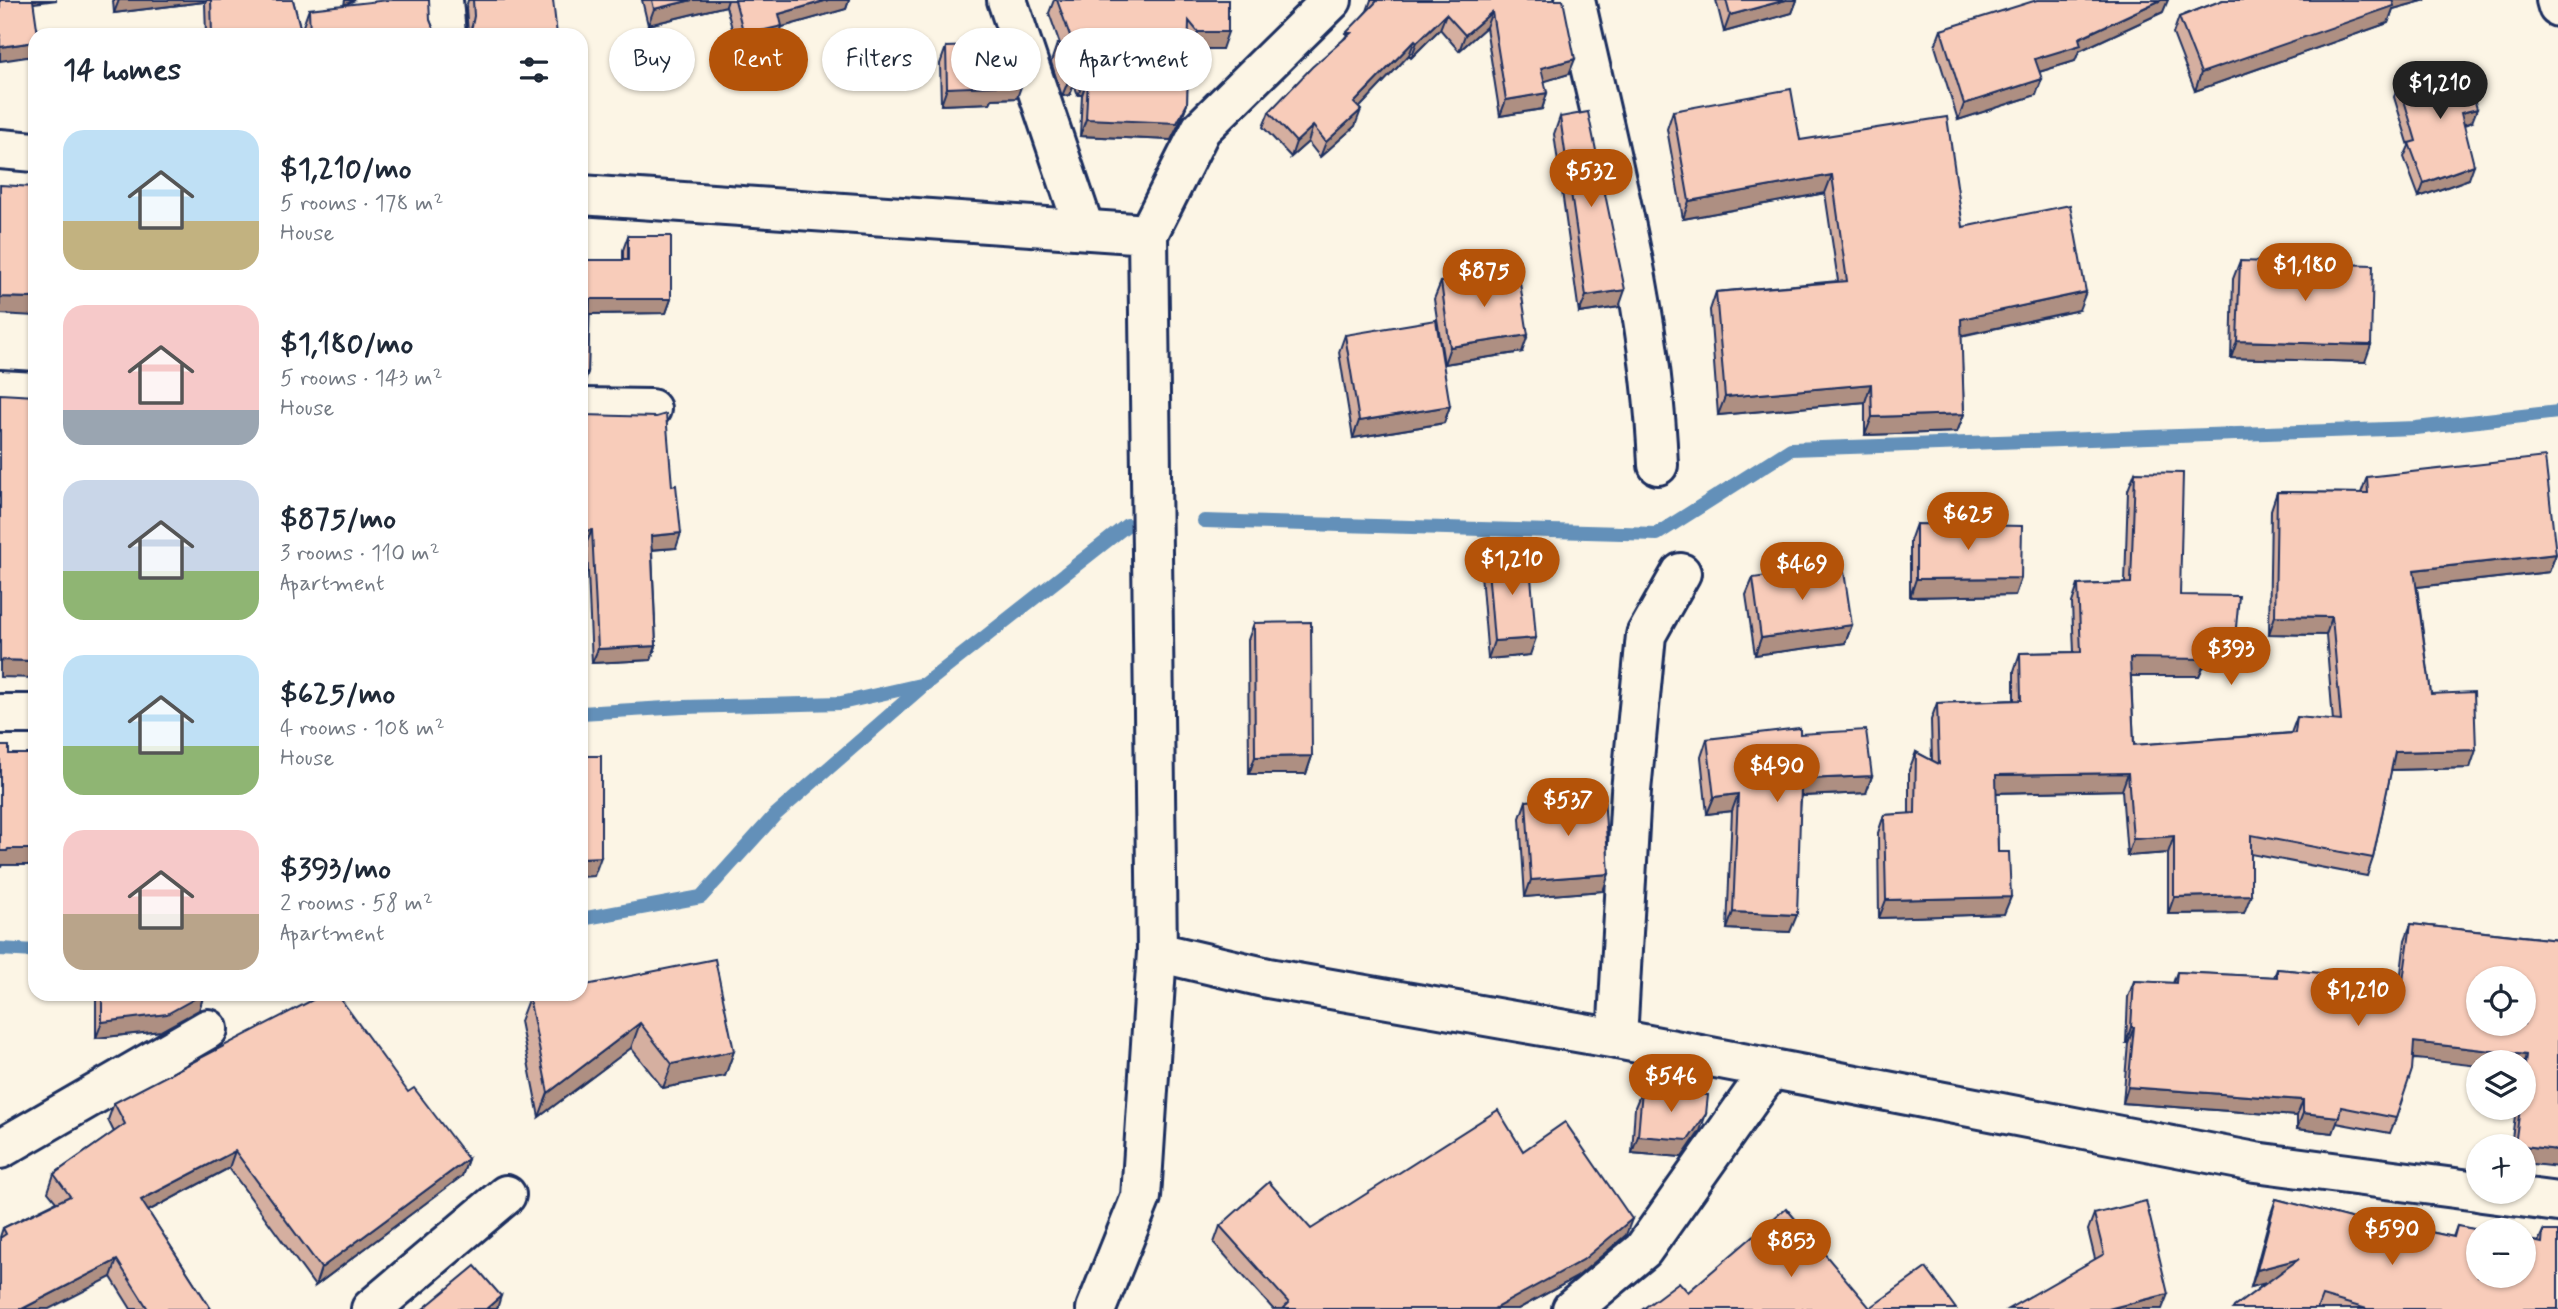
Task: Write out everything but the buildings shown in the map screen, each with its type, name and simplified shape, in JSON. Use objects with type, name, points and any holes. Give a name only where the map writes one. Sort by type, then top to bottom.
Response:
[{"type":"street","points":[[443,0],[445,28]]},
{"type":"street","points":[[1006,0],[1084,228]]},
{"type":"street","points":[[1096,1309],[1142,1197],[1157,952],[1148,234],[1201,128],[1332,0]]},
{"type":"street","points":[[1575,0],[1639,288],[1656,415],[1658,465]]},
{"type":"street","points":[[2556,0],[2558,7]]},
{"type":"street","points":[[0,149],[28,151]]},
{"type":"street","points":[[588,195],[1148,234]]},
{"type":"street","points":[[0,390],[28,392]]},
{"type":"street","points":[[588,408],[651,409]]},
{"type":"street","points":[[1617,1039],[1631,790],[1646,635],[1681,573]]},
{"type":"street","points":[[0,714],[28,714]]},
{"type":"street","points":[[1157,952],[1268,978],[1617,1039],[2255,1162],[2466,1189]]},
{"type":"street","points":[[0,1149],[208,1029]]},
{"type":"street","points":[[1572,1309],[1643,1250],[1771,1069]]},
{"type":"street","points":[[371,1309],[506,1195]]},
{"type":"street","points":[[2536,1199],[2558,1202]]},
{"type":"waterway","points":[[1204,521],[1657,534],[1791,449],[2416,428],[2558,412]]},
{"type":"waterway","points":[[588,918],[701,897],[775,815],[924,685],[1127,525]]},
{"type":"waterway","points":[[588,713],[841,703],[920,685]]},
{"type":"waterway","points":[[0,949],[28,951]]}]
